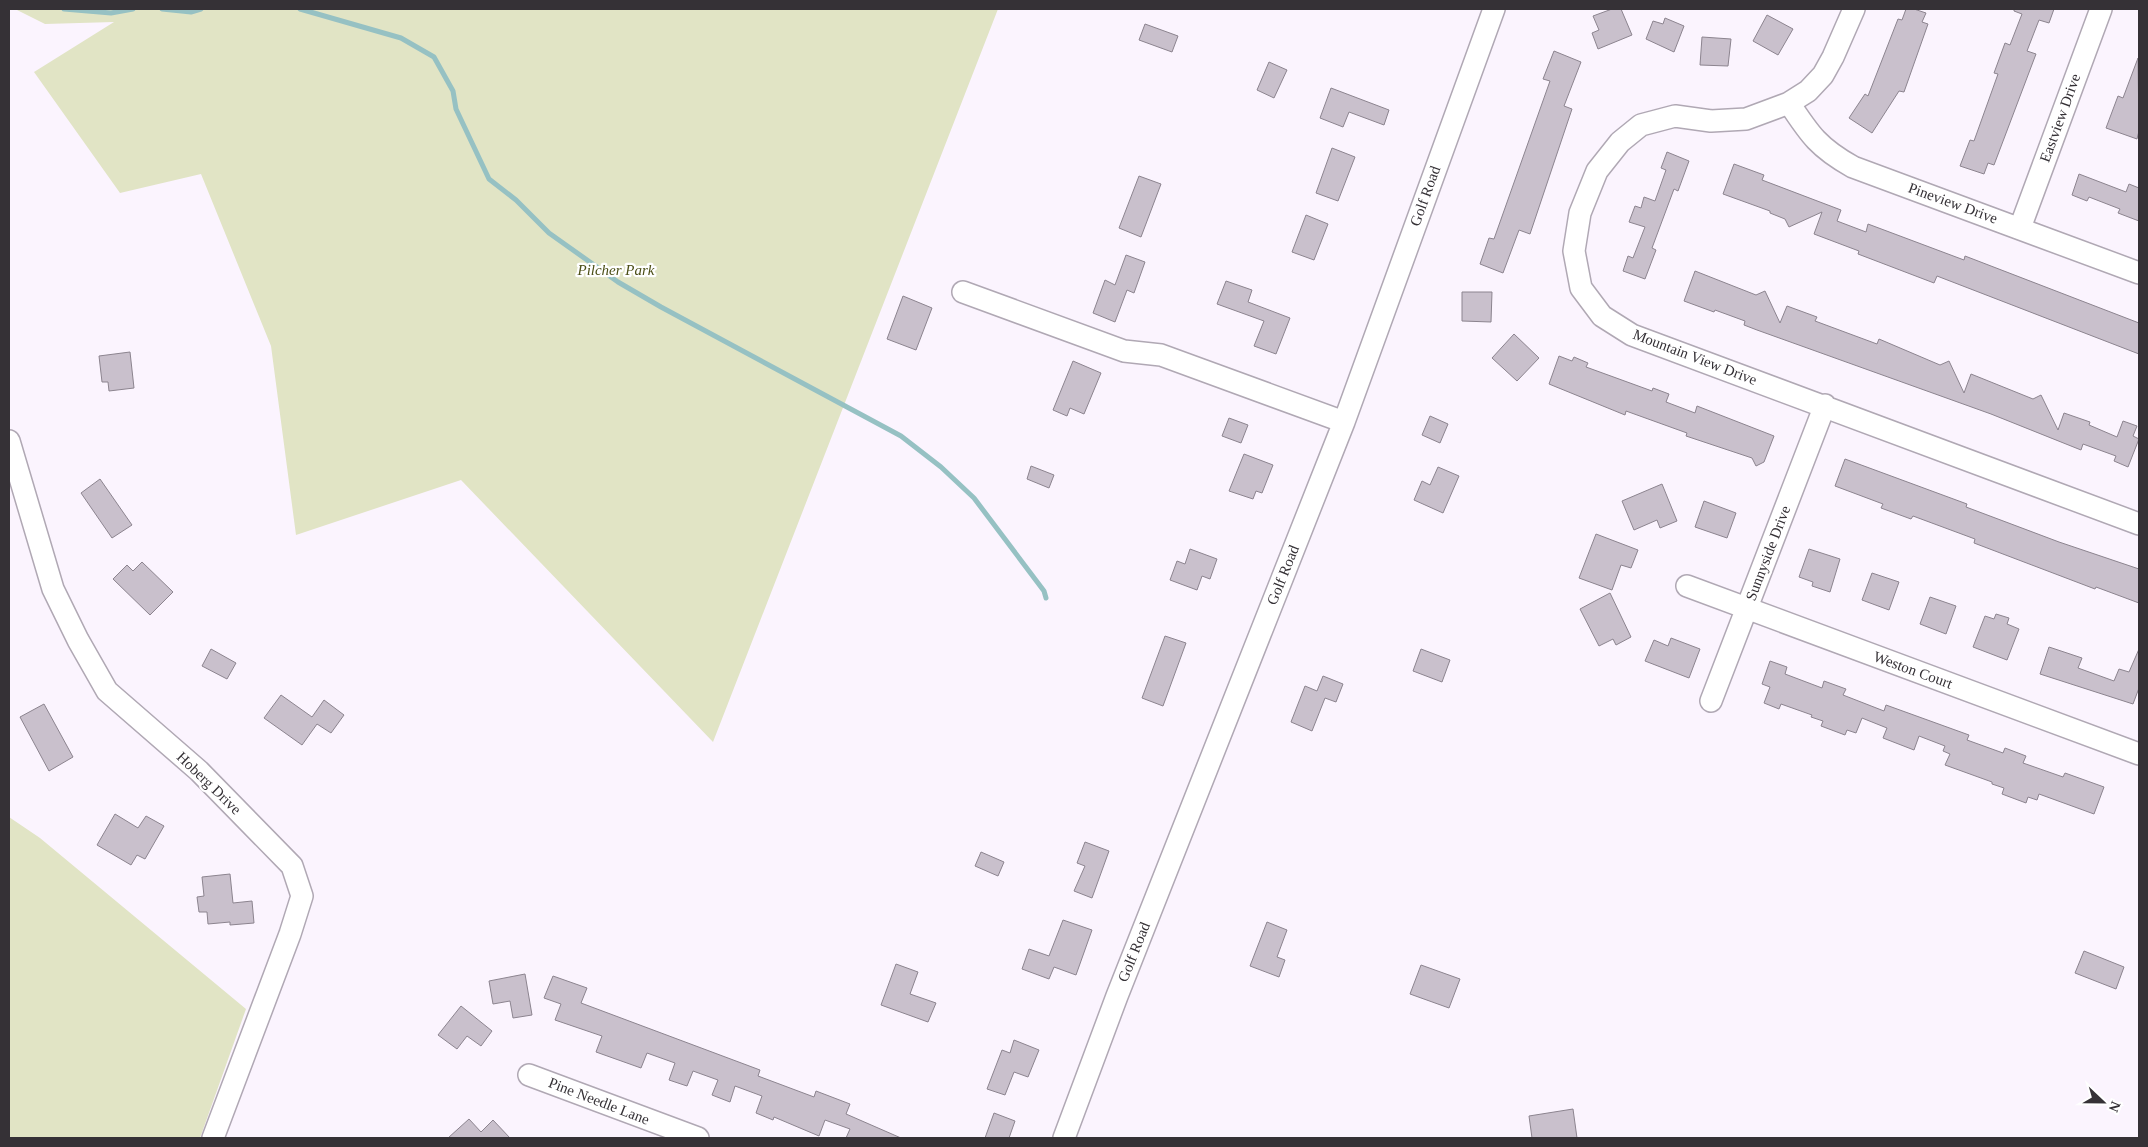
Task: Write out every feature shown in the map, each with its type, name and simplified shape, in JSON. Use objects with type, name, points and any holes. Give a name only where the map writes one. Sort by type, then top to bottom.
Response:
[{"type":"street","name":"Golf Road","points":[[1064,1138],[1117,996],[1344,422],[1494,9]]},
{"type":"street","name":"Mountain View Drive","points":[[1854,9],[1845,32],[1822,75],[1808,91],[1789,103],[1746,119],[1711,121],[1675,116],[1641,125],[1620,142],[1597,171],[1580,213],[1574,252],[1581,288],[1602,316],[1632,335],[1825,405],[2139,524]]},
{"type":"street","name":"Eastview Drive","points":[[2020,228],[2101,9]]},
{"type":"street","name":"Pineview Drive","points":[[1789,103],[1819,145],[1853,167],[2139,273]]},
{"type":"street","points":[[963,292],[1124,351],[1161,355],[1344,422]]},
{"type":"street","name":"Sunnyside Drive","points":[[1711,701],[1825,405]]},
{"type":"street","name":"Hoberg Drive","points":[[9,440],[53,589],[78,640],[108,691],[199,771],[292,866],[302,896],[290,934],[213,1138]]},
{"type":"street","name":"Weston Court","points":[[1687,586],[2139,754]]},
{"type":"street","name":"Pine Needle Lane","points":[[530,1075],[698,1138]]},
{"type":"green space","name":"Pilcher Park","points":[[15,9],[998,9],[713,742],[461,480],[296,535],[271,346],[201,174],[120,193],[34,72],[114,22],[45,24]]},
{"type":"green space","points":[[9,817],[40,838],[246,1009],[200,1138],[9,1138]]},
{"type":"building","points":[[1612,9],[1621,9],[1632,35],[1598,49],[1592,33],[1599,30],[1593,16]]},
{"type":"building","points":[[1906,9],[1914,9],[1926,13],[1922,22],[1928,24],[1904,92],[1899,91],[1872,133],[1849,118],[1865,94],[1868,96],[1898,19],[1902,20]]},
{"type":"building","points":[[2014,9],[2054,9],[2049,23],[2039,20],[2027,51],[2036,54],[1994,165],[1988,163],[1984,174],[1960,166],[1970,140],[1974,141],[1998,74],[1994,73],[2005,43],[2010,45],[2022,14],[2014,11]]},
{"type":"building","points":[[1767,15],[1793,29],[1778,55],[1753,41]]},
{"type":"building","points":[[1665,18],[1684,26],[1674,52],[1646,39],[1653,21],[1663,24]]},
{"type":"building","points":[[1145,24],[1178,36],[1172,52],[1139,40]]},
{"type":"building","points":[[1702,37],[1731,39],[1728,66],[1700,65]]},
{"type":"building","points":[[1554,51],[1581,62],[1564,106],[1572,109],[1530,234],[1519,230],[1503,273],[1480,264],[1489,238],[1494,239],[1550,81],[1543,79]]},
{"type":"building","points":[[2138,58],[2139,131],[2137,139],[2106,128],[2118,96],[2123,98]]},
{"type":"building","points":[[1269,62],[1287,70],[1274,98],[1257,90]]},
{"type":"building","points":[[1331,88],[1389,110],[1384,125],[1349,112],[1343,127],[1320,118]]},
{"type":"building","points":[[1332,148],[1355,157],[1338,201],[1316,193]]},
{"type":"building","points":[[1667,152],[1689,161],[1678,191],[1674,189],[1652,248],[1656,250],[1645,279],[1623,271],[1628,256],[1633,258],[1645,227],[1629,222],[1635,206],[1641,208],[1644,197],[1655,201],[1666,170],[1661,168]]},
{"type":"building","points":[[1734,164],[1764,175],[1762,180],[1841,210],[1837,221],[1866,232],[1868,224],[1964,260],[1965,256],[2139,323],[2139,354],[1937,276],[1934,283],[1858,254],[1859,251],[1814,234],[1822,212],[1789,227],[1785,219],[1770,213],[1770,211],[1723,194]]},
{"type":"building","points":[[2079,174],[2126,192],[2129,184],[2139,188],[2139,221],[2118,213],[2120,209],[2089,197],[2087,201],[2072,195]]},
{"type":"building","points":[[1139,176],[1161,184],[1141,237],[1119,228]]},
{"type":"building","points":[[1306,215],[1328,224],[1314,260],[1292,252]]},
{"type":"building","points":[[1126,255],[1145,262],[1134,293],[1127,290],[1115,322],[1093,313],[1105,280],[1115,285]]},
{"type":"building","points":[[1695,271],[1756,295],[1765,291],[1780,323],[1787,306],[1817,317],[1815,321],[1877,344],[1879,339],[1940,365],[1949,361],[1964,393],[1971,374],[2033,399],[2041,395],[2058,430],[2064,413],[2090,422],[2089,425],[2117,437],[2123,421],[2137,426],[2133,436],[2139,439],[2128,467],[2114,461],[2116,456],[2083,444],[2081,450],[1991,414],[1757,330],[1744,325],[1745,321],[1684,301]]},
{"type":"building","points":[[1226,281],[1252,290],[1248,302],[1290,318],[1276,354],[1254,346],[1264,321],[1217,304]]},
{"type":"building","points":[[1462,292],[1492,292],[1491,322],[1462,321]]},
{"type":"building","points":[[903,296],[932,308],[916,350],[887,339]]},
{"type":"building","points":[[1514,334],[1539,358],[1517,381],[1492,358]]},
{"type":"building","points":[[130,352],[134,388],[109,391],[108,382],[102,382],[99,356]]},
{"type":"building","points":[[1559,356],[1572,361],[1574,357],[1588,363],[1586,367],[1652,391],[1653,388],[1669,394],[1666,402],[1695,413],[1697,406],[1774,436],[1764,462],[1756,466],[1752,458],[1686,436],[1687,433],[1626,411],[1625,415],[1549,384]]},
{"type":"building","points":[[1073,361],[1101,373],[1084,414],[1070,408],[1067,416],[1053,410]]},
{"type":"building","points":[[1430,416],[1448,424],[1440,443],[1422,435]]},
{"type":"building","points":[[1229,418],[1248,425],[1241,443],[1222,436]]},
{"type":"building","points":[[1244,454],[1273,465],[1262,493],[1256,491],[1253,499],[1229,491]]},
{"type":"building","points":[[1845,459],[1967,504],[1966,507],[2059,542],[2139,569],[2139,603],[2096,587],[2095,589],[1974,543],[1975,539],[1913,516],[1911,519],[1881,508],[1883,504],[1835,486]]},
{"type":"building","points":[[1031,466],[1054,475],[1049,488],[1027,479]]},
{"type":"building","points":[[1438,467],[1459,476],[1443,513],[1414,500],[1422,481],[1430,485]]},
{"type":"building","points":[[100,479],[132,525],[112,538],[81,493]]},
{"type":"building","points":[[1662,484],[1677,521],[1660,528],[1657,520],[1634,530],[1622,501]]},
{"type":"building","points":[[1704,501],[1736,513],[1727,538],[1695,527]]},
{"type":"building","points":[[1596,534],[1638,550],[1631,568],[1621,565],[1612,590],[1579,578]]},
{"type":"building","points":[[1190,549],[1217,559],[1210,579],[1202,576],[1197,590],[1170,580],[1177,561],[1185,564]]},
{"type":"building","points":[[1809,549],[1840,559],[1830,592],[1812,586],[1813,582],[1799,577]]},
{"type":"building","points":[[142,562],[173,592],[150,615],[113,579],[127,565],[133,571]]},
{"type":"building","points":[[1872,573],[1899,582],[1889,610],[1862,600]]},
{"type":"building","points":[[1610,593],[1631,637],[1616,645],[1613,639],[1599,646],[1580,609]]},
{"type":"building","points":[[1930,597],[1956,606],[1946,634],[1920,624]]},
{"type":"building","points":[[1996,614],[2009,618],[2007,624],[2019,629],[2007,660],[1973,647],[1985,616],[1994,619]]},
{"type":"building","points":[[1165,636],[1186,643],[1163,706],[1142,698]]},
{"type":"building","points":[[1671,638],[1700,649],[1689,678],[1645,661],[1654,640],[1668,646]]},
{"type":"building","points":[[2049,647],[2082,658],[2078,668],[2114,681],[2119,669],[2129,672],[2139,649],[2139,688],[2133,704],[2040,674]]},
{"type":"building","points":[[211,649],[236,663],[227,679],[202,666]]},
{"type":"building","points":[[1421,649],[1450,660],[1442,682],[1413,671]]},
{"type":"building","points":[[1770,661],[1787,667],[1785,674],[1822,688],[1824,681],[1846,689],[1843,695],[1884,711],[1886,705],[1969,735],[1967,740],[2003,753],[2005,748],[2026,756],[2023,763],[2063,777],[2065,773],[2104,787],[2094,814],[2039,794],[2037,800],[2028,797],[2026,803],[2002,794],[2004,788],[1945,765],[1950,754],[1943,751],[1945,746],[1919,736],[1914,750],[1883,738],[1887,728],[1862,718],[1856,733],[1847,730],[1845,735],[1821,726],[1823,721],[1811,717],[1812,715],[1781,704],[1779,709],[1764,703],[1770,687],[1762,684]]},
{"type":"building","points":[[1323,676],[1343,684],[1336,702],[1325,698],[1312,731],[1291,722],[1305,686],[1317,691]]},
{"type":"building","points":[[281,695],[312,717],[324,700],[344,715],[331,733],[317,724],[302,745],[264,718]]},
{"type":"building","points":[[44,704],[73,757],[49,771],[20,717]]},
{"type":"building","points":[[115,814],[138,828],[146,816],[164,826],[145,859],[137,855],[131,865],[97,845]]},
{"type":"building","points":[[1085,842],[1109,851],[1092,898],[1074,891],[1085,866],[1077,863]]},
{"type":"building","points":[[981,852],[1004,862],[998,876],[975,866]]},
{"type":"building","points":[[230,874],[233,903],[252,901],[254,923],[230,925],[230,922],[208,924],[207,912],[199,912],[197,897],[204,896],[202,877]]},
{"type":"building","points":[[1063,920],[1092,930],[1076,975],[1054,967],[1049,979],[1022,969],[1029,949],[1049,956]]},
{"type":"building","points":[[1267,922],[1287,930],[1277,957],[1285,960],[1279,977],[1250,966]]},
{"type":"building","points":[[2084,951],[2124,967],[2116,989],[2075,973]]},
{"type":"building","points":[[896,964],[918,972],[910,994],[936,1003],[928,1022],[881,1005]]},
{"type":"building","points":[[1421,965],[1460,979],[1449,1008],[1410,994]]},
{"type":"building","points":[[525,974],[532,1015],[513,1018],[510,1001],[493,1004],[489,981]]},
{"type":"building","points":[[553,976],[587,988],[581,1003],[760,1070],[758,1076],[814,1097],[816,1091],[850,1104],[846,1114],[901,1138],[846,1138],[850,1129],[825,1120],[819,1136],[774,1117],[773,1120],[756,1113],[762,1096],[735,1086],[730,1102],[712,1095],[718,1080],[693,1071],[687,1086],[669,1080],[675,1063],[647,1053],[641,1068],[596,1052],[602,1036],[555,1020],[561,1004],[544,998]]},
{"type":"building","points":[[461,1006],[492,1031],[481,1046],[467,1036],[457,1049],[438,1035]]},
{"type":"building","points":[[1014,1040],[1039,1050],[1028,1077],[1014,1072],[1005,1095],[987,1089],[1002,1050],[1010,1053]]},
{"type":"building","points":[[1573,1109],[1577,1138],[1532,1138],[1529,1116]]},
{"type":"building","points":[[994,1113],[1015,1121],[1009,1138],[985,1138]]},
{"type":"building","points":[[469,1119],[481,1132],[493,1120],[510,1138],[448,1138]]},
{"type":"waterway","points":[[64,9],[111,13],[133,9]]},
{"type":"waterway","points":[[162,9],[191,12],[201,9]]},
{"type":"waterway","points":[[300,9],[401,38],[434,57],[453,91],[456,109],[489,179],[516,200],[549,233],[618,282],[661,307],[901,436],[941,467],[974,498],[1044,591],[1046,598]]}]
